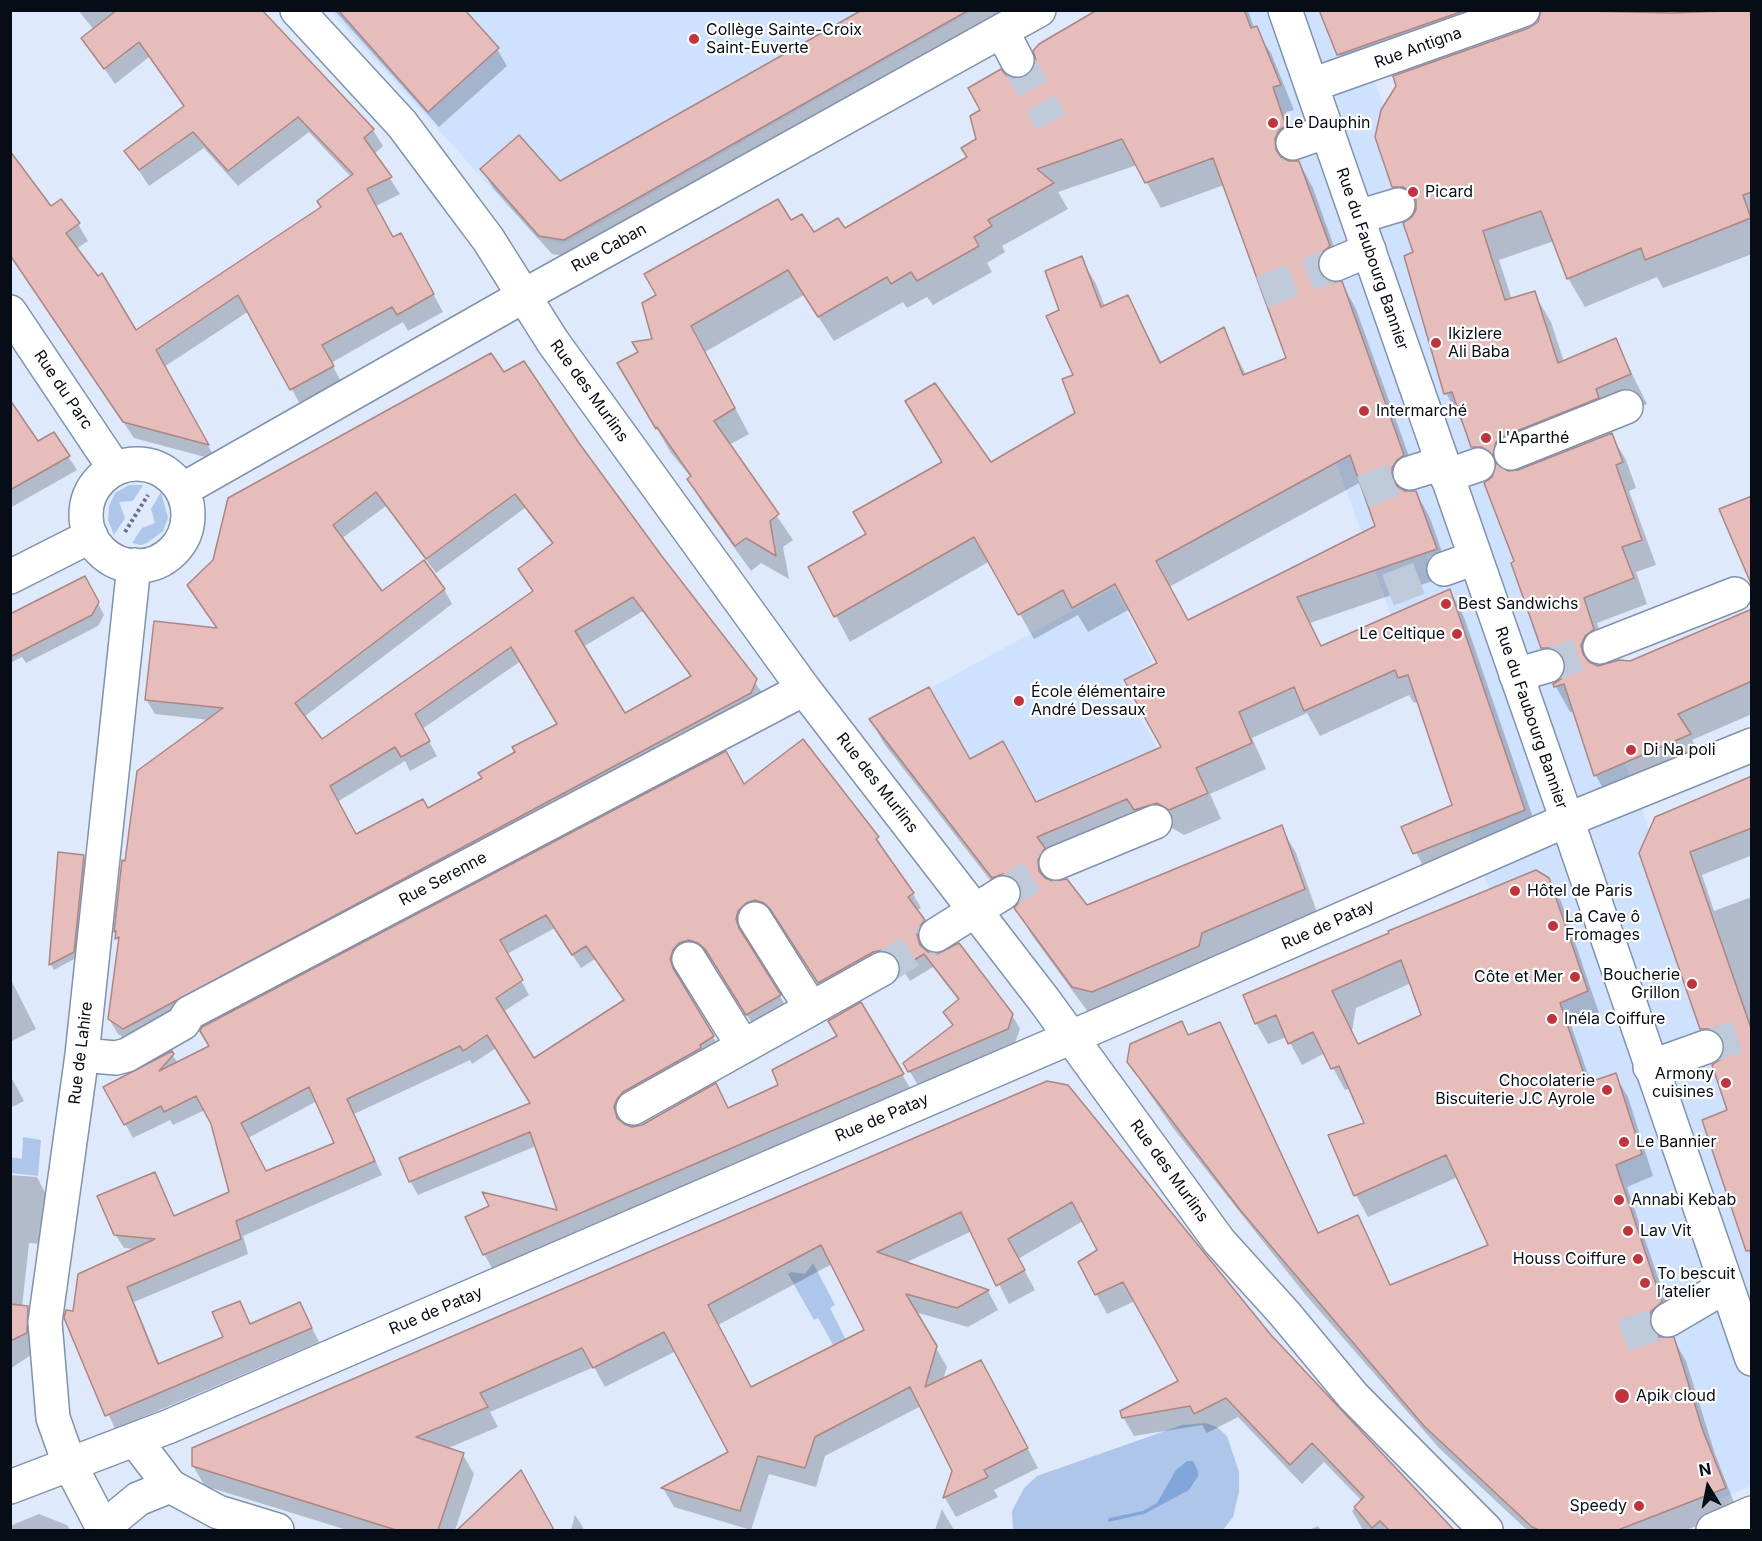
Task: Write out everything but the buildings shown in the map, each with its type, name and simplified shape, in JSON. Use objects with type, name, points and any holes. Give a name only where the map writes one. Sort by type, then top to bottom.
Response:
[{"type":"street","name":"Rue des Murlins","points":[[297,10],[402,124],[488,239],[553,342],[804,689],[975,910],[1219,1241],[1285,1314],[1353,1396],[1486,1530]]},
{"type":"street","name":"Rue Caban","points":[[167,489],[523,296],[1039,10]]},
{"type":"street","name":"Rue du Faubourg Bannier","points":[[1285,10],[1475,558],[1532,670],[1567,820],[1752,1359]]},
{"type":"street","name":"Rue Antigna","points":[[1312,85],[1522,10]]},
{"type":"street","points":[[1002,31],[1017,60]]},
{"type":"street","points":[[1293,143],[1328,131]]},
{"type":"street","points":[[1358,217],[1398,205]]},
{"type":"street","points":[[1336,264],[1369,250]]},
{"type":"street","name":"Rue du Parc","points":[[10,312],[115,469]]},
{"type":"street","points":[[1511,453],[1626,407]]},
{"type":"street","points":[[146,464],[162,470],[167,489],[188,505],[188,520],[184,535],[176,548],[164,558],[150,564],[116,546],[87,513],[92,490],[102,478],[115,469],[146,464]]},
{"type":"street","points":[[1410,473],[1478,465]]},
{"type":"street","points":[[10,577],[116,546]]},
{"type":"street","name":"Rue de Lahire","points":[[103,1529],[69,1463],[53,1418],[45,1322],[82,1055],[116,546]]},
{"type":"street","points":[[1444,569],[1475,558]]},
{"type":"street","points":[[1600,647],[1735,594]]},
{"type":"street","name":"Rue Serenne","points":[[82,1055],[116,1058],[127,1055],[183,1023],[189,1013],[804,689]]},
{"type":"street","name":"Rue de Patay","points":[[10,1487],[135,1440],[1567,820],[1752,745]]},
{"type":"street","points":[[1056,863],[1155,822]]},
{"type":"street","points":[[936,935],[1003,893]]},
{"type":"street","points":[[755,920],[811,1008]]},
{"type":"street","points":[[689,959],[743,1046]]},
{"type":"street","points":[[633,1108],[882,969]]},
{"type":"street","points":[[1650,1067],[1706,1047]]},
{"type":"street","points":[[1668,1320],[1726,1286]]},
{"type":"street","points":[[135,1440],[170,1486],[219,1512],[277,1530]]},
{"type":"street","points":[[103,1529],[138,1499],[170,1486]]},
{"type":"street","points":[[1713,1530],[1752,1514]]},
{"type":"path","points":[[116,546],[167,489]]},
{"type":"shaded area","points":[[968,10],[969,13],[564,244],[536,237],[330,11]]},
{"type":"shaded area","points":[[1174,11],[1349,11],[1751,1107],[1751,1486],[1710,1503]]},
{"type":"shaded area","points":[[129,485],[143,485],[133,501],[119,502],[125,518],[114,535],[108,520],[109,506],[115,493]]},
{"type":"shaded area","points":[[161,492],[168,518],[163,531],[147,543],[141,545],[132,543],[142,528],[155,523],[151,509]]},
{"type":"shaded area","name":"École élémentaire André Dessaux","points":[[1114,588],[1153,662],[1121,681],[1157,748],[995,818],[961,838],[868,722]]},
{"type":"shaded area","points":[[23,1137],[41,1140],[38,1176],[11,1173],[11,1157],[22,1159]]},
{"type":"shaded area","points":[[813,1263],[835,1305],[830,1308],[847,1342],[835,1348],[818,1318],[814,1320],[788,1274],[791,1272],[805,1274]]},
{"type":"shaded area","points":[[1206,1423],[1217,1427],[1227,1436],[1239,1472],[1239,1492],[1233,1517],[1223,1530],[1013,1530],[1012,1511],[1024,1488],[1037,1476],[1182,1425]]},
{"type":"shaded area","points":[[1187,1461],[1193,1461],[1198,1471],[1198,1476],[1189,1490],[1144,1514],[1108,1522],[1109,1518],[1143,1511],[1157,1503],[1176,1470]]},
{"type":"tunnel","points":[[1017,60],[1051,122]]},
{"type":"tunnel","points":[[1262,292],[1336,264]]},
{"type":"tunnel","points":[[1363,492],[1410,473]]},
{"type":"tunnel","points":[[1388,590],[1444,569]]},
{"type":"tunnel","points":[[1547,666],[1600,647]]},
{"type":"tunnel","points":[[1003,893],[1056,863]]},
{"type":"tunnel","points":[[882,969],[936,935]]},
{"type":"tunnel","points":[[1706,1047],[1752,1032]]},
{"type":"tunnel","points":[[1623,1336],[1668,1320]]},
{"type":"place","name":"Collège Sainte-Croix Saint-Euverte","points":[[694,39]]},
{"type":"place","name":"Le Dauphin","points":[[1273,123]]},
{"type":"place","name":"Picard","points":[[1413,192]]},
{"type":"place","name":"Ikizlere Ali Baba","points":[[1436,343]]},
{"type":"place","name":"Intermarché","points":[[1364,411]]},
{"type":"place","name":"L'Aparthé","points":[[1486,438]]},
{"type":"place","name":"Best Sandwichs","points":[[1446,604]]},
{"type":"place","name":"Le Celtique","points":[[1457,634]]},
{"type":"place","name":"École élémentaire André Dessaux","points":[[1019,701]]},
{"type":"place","name":"Di Na poli","points":[[1631,750]]},
{"type":"place","name":"Hôtel de Paris","points":[[1515,891]]},
{"type":"place","name":"La Cave ô Fromages","points":[[1553,926]]},
{"type":"place","name":"Côte et Mer","points":[[1575,977]]},
{"type":"place","name":"Boucherie Grillon","points":[[1692,984]]},
{"type":"place","name":"Inéla Coiffure","points":[[1552,1019]]},
{"type":"place","name":"Armony cuisines","points":[[1726,1083]]},
{"type":"place","name":"Chocolaterie Biscuiterie J.C Ayrole","points":[[1607,1090]]},
{"type":"place","name":"Le Bannier","points":[[1624,1142]]},
{"type":"place","name":"Annabi Kebab","points":[[1619,1200]]},
{"type":"place","name":"Lav Vit","points":[[1628,1231]]},
{"type":"place","name":"Houss Coiffure","points":[[1638,1259]]},
{"type":"place","name":"To bescuit l’atelier","points":[[1645,1283]]},
{"type":"place","name":"Apik cloud","points":[[1622,1396]]},
{"type":"place","name":"Speedy","points":[[1639,1506]]}]
